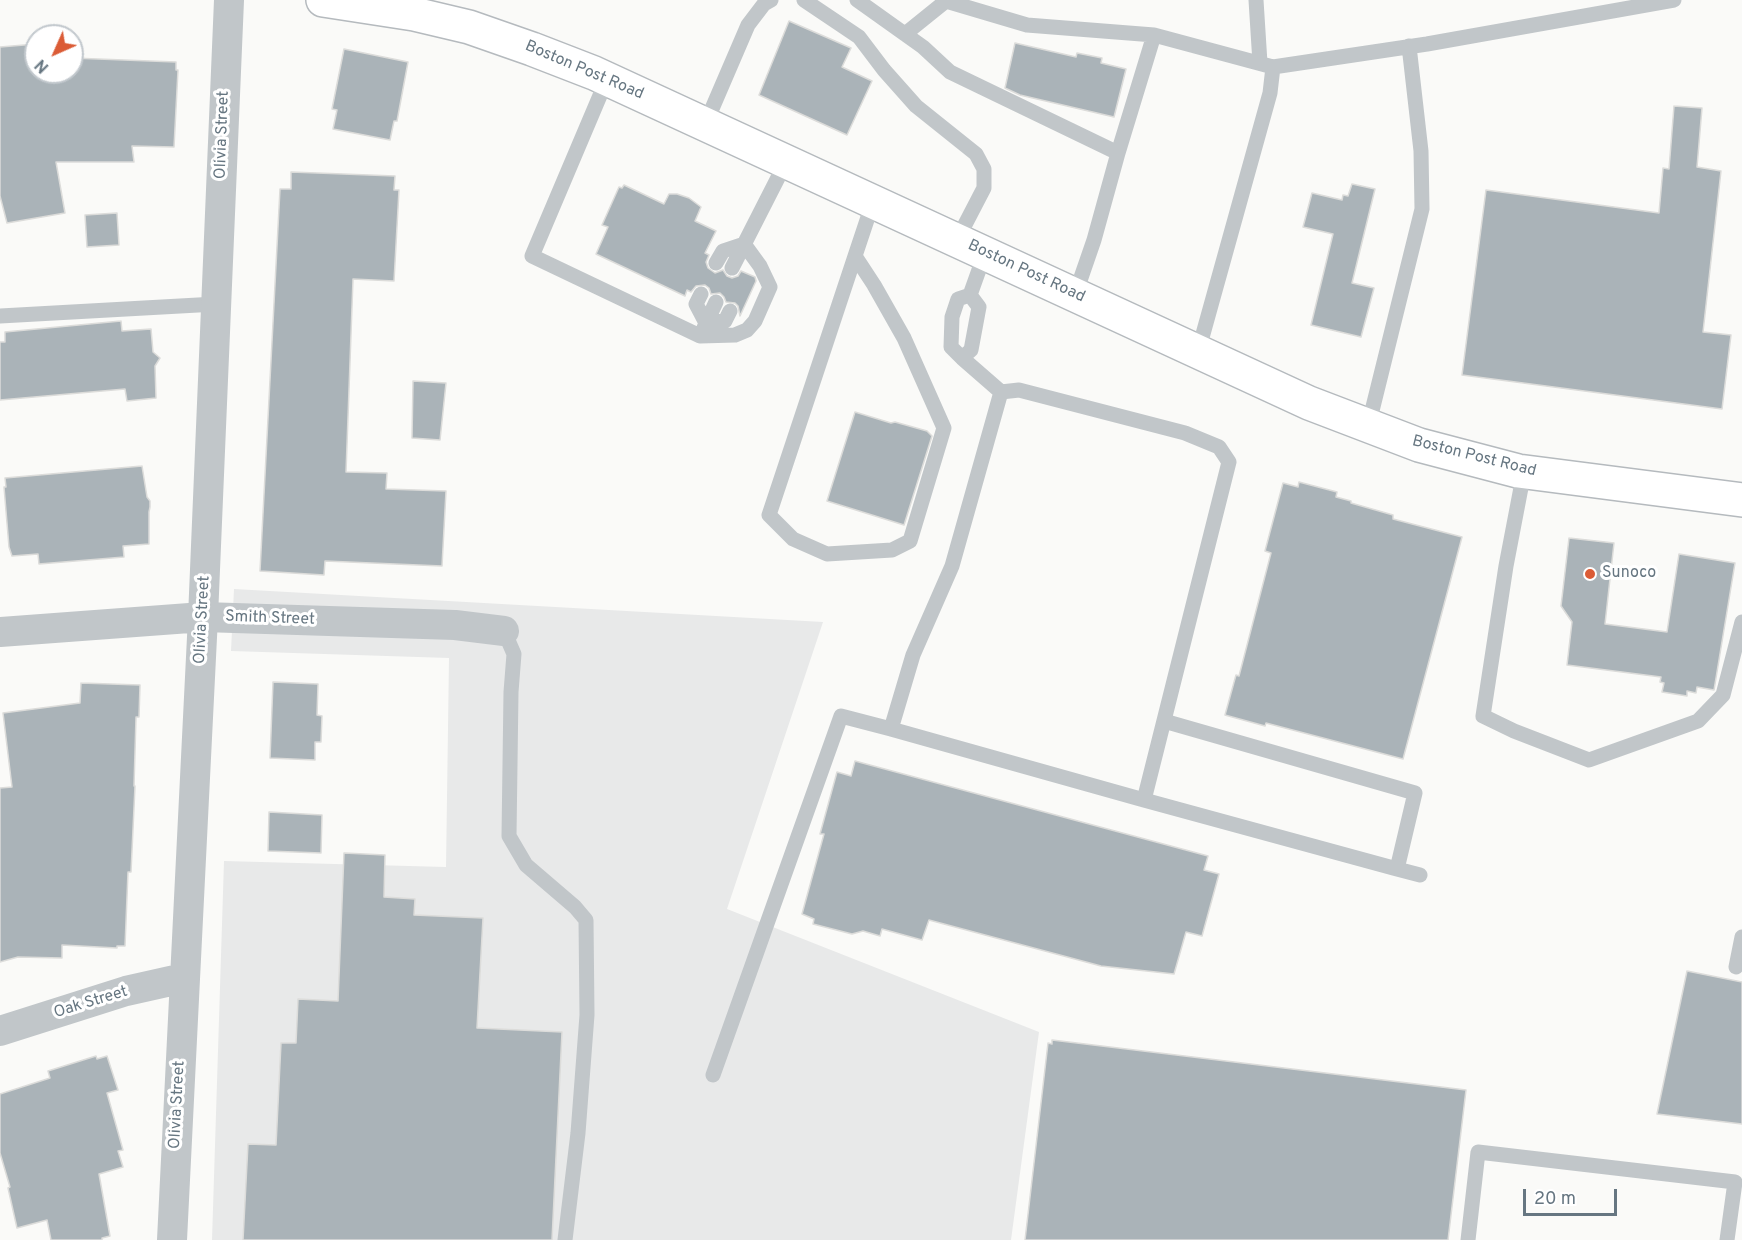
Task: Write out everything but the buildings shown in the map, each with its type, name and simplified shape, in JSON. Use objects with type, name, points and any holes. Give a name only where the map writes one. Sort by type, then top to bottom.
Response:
[{"type":"main road","name":"Boston Post Road","points":[[323,0],[414,14],[469,27],[532,49],[607,80],[1309,403],[1419,446],[1524,472],[1742,500]]},
{"type":"street","name":"Olivia Street","points":[[172,1240],[203,617],[229,0]]},
{"type":"street","name":"Smith Street","points":[[0,632],[203,617],[455,625],[504,631]]},
{"type":"street","name":"Oak Street","points":[[0,1031],[126,992],[184,978]]},
{"type":"lane","points":[[705,125],[748,25],[764,4],[771,0]]},
{"type":"lane","points":[[804,0],[859,37],[916,106],[976,154],[984,169],[984,188],[971,247],[970,295],[979,307],[971,350],[962,358]]},
{"type":"lane","points":[[857,0],[923,47],[950,72],[1118,153]]},
{"type":"lane","points":[[905,34],[946,0],[1027,25],[1154,35],[1266,65],[1409,46],[1674,0]]},
{"type":"lane","points":[[1198,352],[1270,93],[1256,0]]},
{"type":"lane","points":[[1075,295],[1094,240],[1154,35]]},
{"type":"lane","points":[[1368,427],[1422,209],[1421,151],[1409,46]]},
{"type":"lane","points":[[607,80],[532,255],[703,330],[735,335],[747,330],[755,321],[770,287],[760,266],[744,244]]},
{"type":"lane","points":[[732,268],[786,162]]},
{"type":"lane","points":[[855,256],[904,338],[944,428],[910,541],[892,550],[827,554],[793,539],[768,515],[873,202]]},
{"type":"lane","points":[[716,263],[723,251],[744,244]]},
{"type":"lane","points":[[744,244],[752,266],[748,274]]},
{"type":"lane","points":[[701,294],[696,304],[703,330]]},
{"type":"lane","points":[[970,295],[958,299],[952,317],[951,346],[1001,392],[1019,390],[1185,433],[1218,447],[1229,462],[1144,800]]},
{"type":"lane","points":[[703,330],[716,302]]},
{"type":"lane","points":[[0,316],[216,304]]},
{"type":"lane","points":[[703,330],[725,321],[730,311]]},
{"type":"lane","points":[[891,729],[913,655],[952,566],[1001,392]]},
{"type":"lane","points":[[1524,472],[1506,566],[1483,716],[1514,731],[1589,760],[1698,721],[1724,695],[1742,622]]},
{"type":"lane","points":[[504,631],[514,654],[510,692],[509,836],[526,865],[575,907],[586,920],[587,1015],[578,1132],[565,1240]]},
{"type":"lane","points":[[713,1075],[842,716],[1420,875]]},
{"type":"lane","points":[[1164,721],[1415,793],[1397,869]]},
{"type":"lane","points":[[1736,967],[1742,938]]},
{"type":"lane","points":[[1467,1240],[1478,1152],[1735,1182],[1727,1240]]},
{"type":"shaded area","points":[[234,589],[823,622],[727,909],[1039,1032],[1011,1240],[212,1240],[224,861],[446,867],[449,658],[231,651]]},
{"type":"place","name":"Sunoco","points":[[1590,574]]}]
